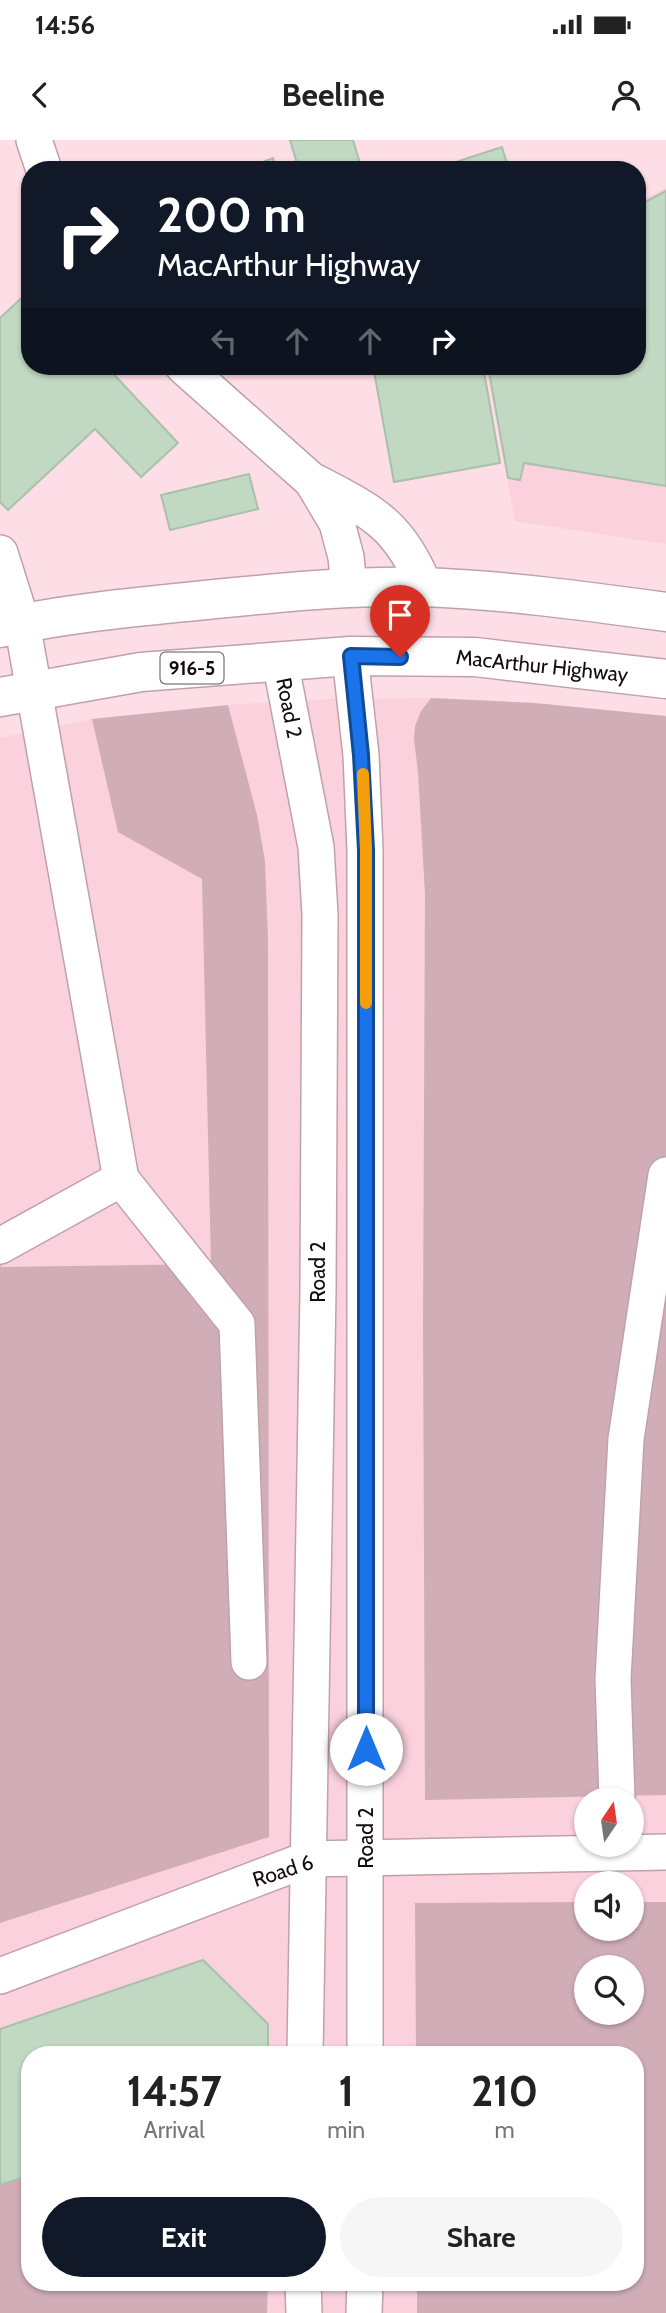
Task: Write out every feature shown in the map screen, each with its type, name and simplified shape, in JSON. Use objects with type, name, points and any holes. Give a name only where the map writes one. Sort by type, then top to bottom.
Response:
[{"type":"main road","points":[[11,626],[132,607],[349,588],[425,587],[574,600],[666,612]]},
{"type":"main road","name":"MacArthur Highway","points":[[17,694],[141,672],[351,656],[475,657],[666,680]]},
{"type":"street","points":[[34,140],[41,161]]},
{"type":"street","points":[[219,378],[312,481],[337,523],[346,557],[349,588]]},
{"type":"street","points":[[312,481],[343,496],[393,531],[413,559],[425,587]]},
{"type":"street","points":[[0,553],[11,626],[17,694],[121,1179],[237,1324],[249,1662]]},
{"type":"street","name":"Road 2","points":[[351,656],[361,755],[366,850],[365,2046]]},
{"type":"street","name":"Road 2","points":[[281,661],[316,848],[320,915],[318,1291],[305,2046]]},
{"type":"street","points":[[617,1787],[613,1679],[626,1439],[666,1175]]},
{"type":"street","points":[[0,1246],[121,1179]]},
{"type":"street","points":[[318,1291],[366,1291]]},
{"type":"street","name":"Road 6","points":[[0,1976],[309,1859],[574,1850]]},
{"type":"street","name":"Road 6","points":[[644,1851],[666,1852]]},
{"type":"street","points":[[303,2291],[304,2313]]},
{"type":"street","points":[[365,2291],[365,2313]]},
{"type":"shaded area","points":[[666,188],[666,544],[515,521],[488,375],[646,375],[646,198]]},
{"type":"shaded area","points":[[431,698],[535,703],[666,716],[666,2313],[0,2313],[0,738],[92,719],[228,705],[330,699]]},
{"type":"shaded area","points":[[431,698],[535,703],[666,716],[666,1795],[644,1795],[644,1787],[574,1787],[574,1797],[425,1800],[425,894],[414,739],[415,726],[421,711]]},
{"type":"shaded area","points":[[228,705],[257,815],[265,861],[268,939],[269,1837],[0,1923],[0,1243],[1,1267],[211,1264],[202,879],[118,832],[92,719]]},
{"type":"shaded area","points":[[574,1902],[574,1941],[644,1941],[644,1902],[666,1902],[666,2313],[417,2313],[417,2291],[644,2291],[644,2046],[416,2046],[415,1903]]},
{"type":"shaded area","points":[[21,2178],[21,2291],[268,2291],[267,2313],[0,2313],[0,2185]]},
{"type":"building","points":[[290,140],[353,140],[359,161],[296,161]]},
{"type":"building","points":[[502,147],[506,161],[459,161]]},
{"type":"building","points":[[666,191],[666,486],[524,463],[520,480],[508,478],[490,375],[646,375],[646,201]]},
{"type":"building","points":[[21,298],[21,375],[114,375],[178,443],[141,477],[95,429],[8,510],[0,502],[0,318]]},
{"type":"building","points":[[375,375],[485,375],[500,463],[394,482]]},
{"type":"building","points":[[249,474],[258,509],[170,530],[161,495]]},
{"type":"building","points":[[203,1960],[268,2024],[268,2046],[21,2046],[21,2178],[0,2185],[0,2029]]},
{"type":"slow traffic","points":[[363,774],[366,1003]]},
{"type":"route","points":[[366,1749],[366,850],[361,755],[351,656],[400,657]]}]
